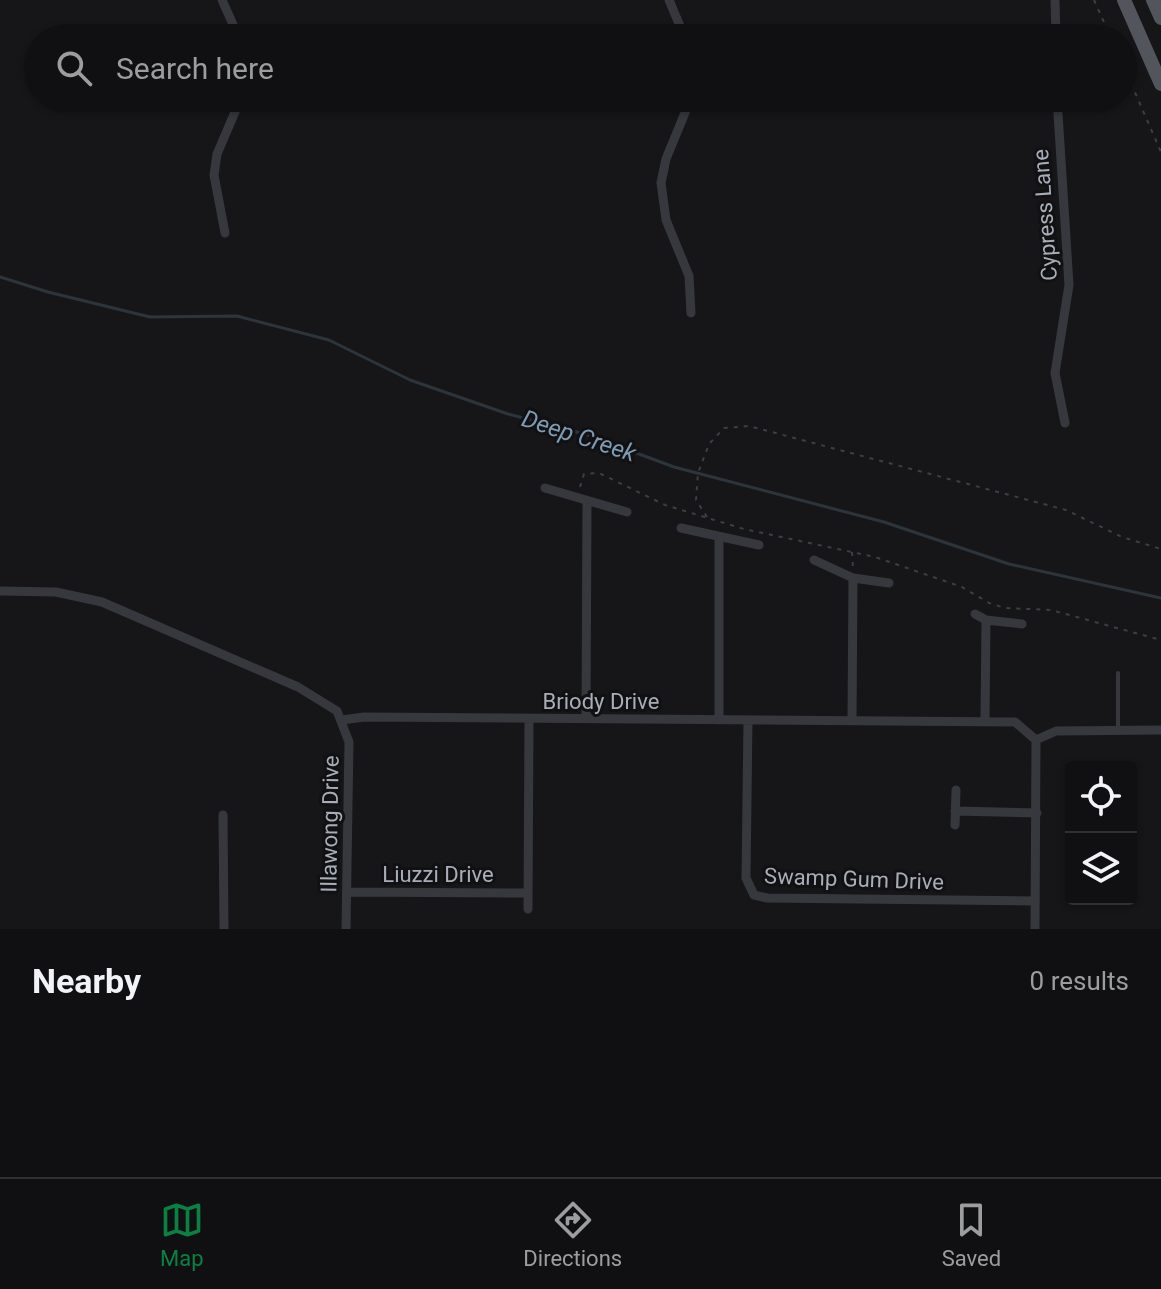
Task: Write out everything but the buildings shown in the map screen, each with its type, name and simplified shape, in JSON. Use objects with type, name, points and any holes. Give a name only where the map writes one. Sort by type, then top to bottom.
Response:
[{"type":"main road","points":[[1124,0],[1135,24]]},
{"type":"main road","points":[[1153,0],[1161,18]]},
{"type":"main road","points":[[1137,30],[1161,84]]},
{"type":"street","points":[[222,0],[233,24]]},
{"type":"street","points":[[669,0],[679,24]]},
{"type":"street","points":[[1055,0],[1056,24]]},
{"type":"street","points":[[225,233],[214,175],[217,154],[235,112]]},
{"type":"street","points":[[685,112],[666,159],[661,183],[666,220],[689,276],[691,313]]},
{"type":"street","name":"Cypress Lane","points":[[1058,112],[1069,285],[1055,373],[1065,423]]},
{"type":"street","points":[[545,488],[627,512]]},
{"type":"street","points":[[582,501],[586,719]]},
{"type":"street","points":[[681,528],[719,539],[759,545]]},
{"type":"street","points":[[719,539],[719,720]]},
{"type":"street","points":[[814,560],[853,578],[889,583]]},
{"type":"street","points":[[852,720],[853,578]]},
{"type":"street","points":[[0,591],[80,596],[122,609],[298,687],[329,705],[342,720]]},
{"type":"street","points":[[975,614],[986,620],[1022,624]]},
{"type":"street","points":[[985,721],[986,620]]},
{"type":"street","name":"Briody Drive","points":[[342,720],[364,717],[985,721],[1015,722],[1036,740]]},
{"type":"street","points":[[528,909],[529,719]]},
{"type":"street","name":"Illawong Drive","points":[[342,720],[349,752],[346,929]]},
{"type":"street","name":"Swamp Gum Drive","points":[[748,720],[746,878],[754,895],[767,898],[1035,901]]},
{"type":"street","points":[[1035,929],[1036,740],[1056,731],[1161,730]]},
{"type":"street","points":[[955,825],[956,790]]},
{"type":"street","points":[[955,811],[1037,813]]},
{"type":"street","points":[[223,815],[224,929]]},
{"type":"street","name":"Liuzzi Drive","points":[[347,892],[528,893]]},
{"type":"lane","points":[[1118,673],[1118,731]]},
{"type":"path","points":[[1094,0],[1105,24]]},
{"type":"path","points":[[1137,97],[1161,152]]},
{"type":"path","points":[[708,518],[696,500],[698,473],[709,444],[724,428],[749,426],[1066,510],[1122,537],[1161,549]]},
{"type":"path","points":[[582,501],[584,474],[599,473],[665,505],[852,552],[962,587],[1005,608],[1051,610],[1161,640]]},
{"type":"path","points":[[852,552],[853,578]]},
{"type":"waterway","name":"Deep Creek","points":[[0,277],[150,317],[237,316],[329,340],[410,380],[508,414],[588,435],[674,467],[884,522],[1009,564],[1161,598]]}]
